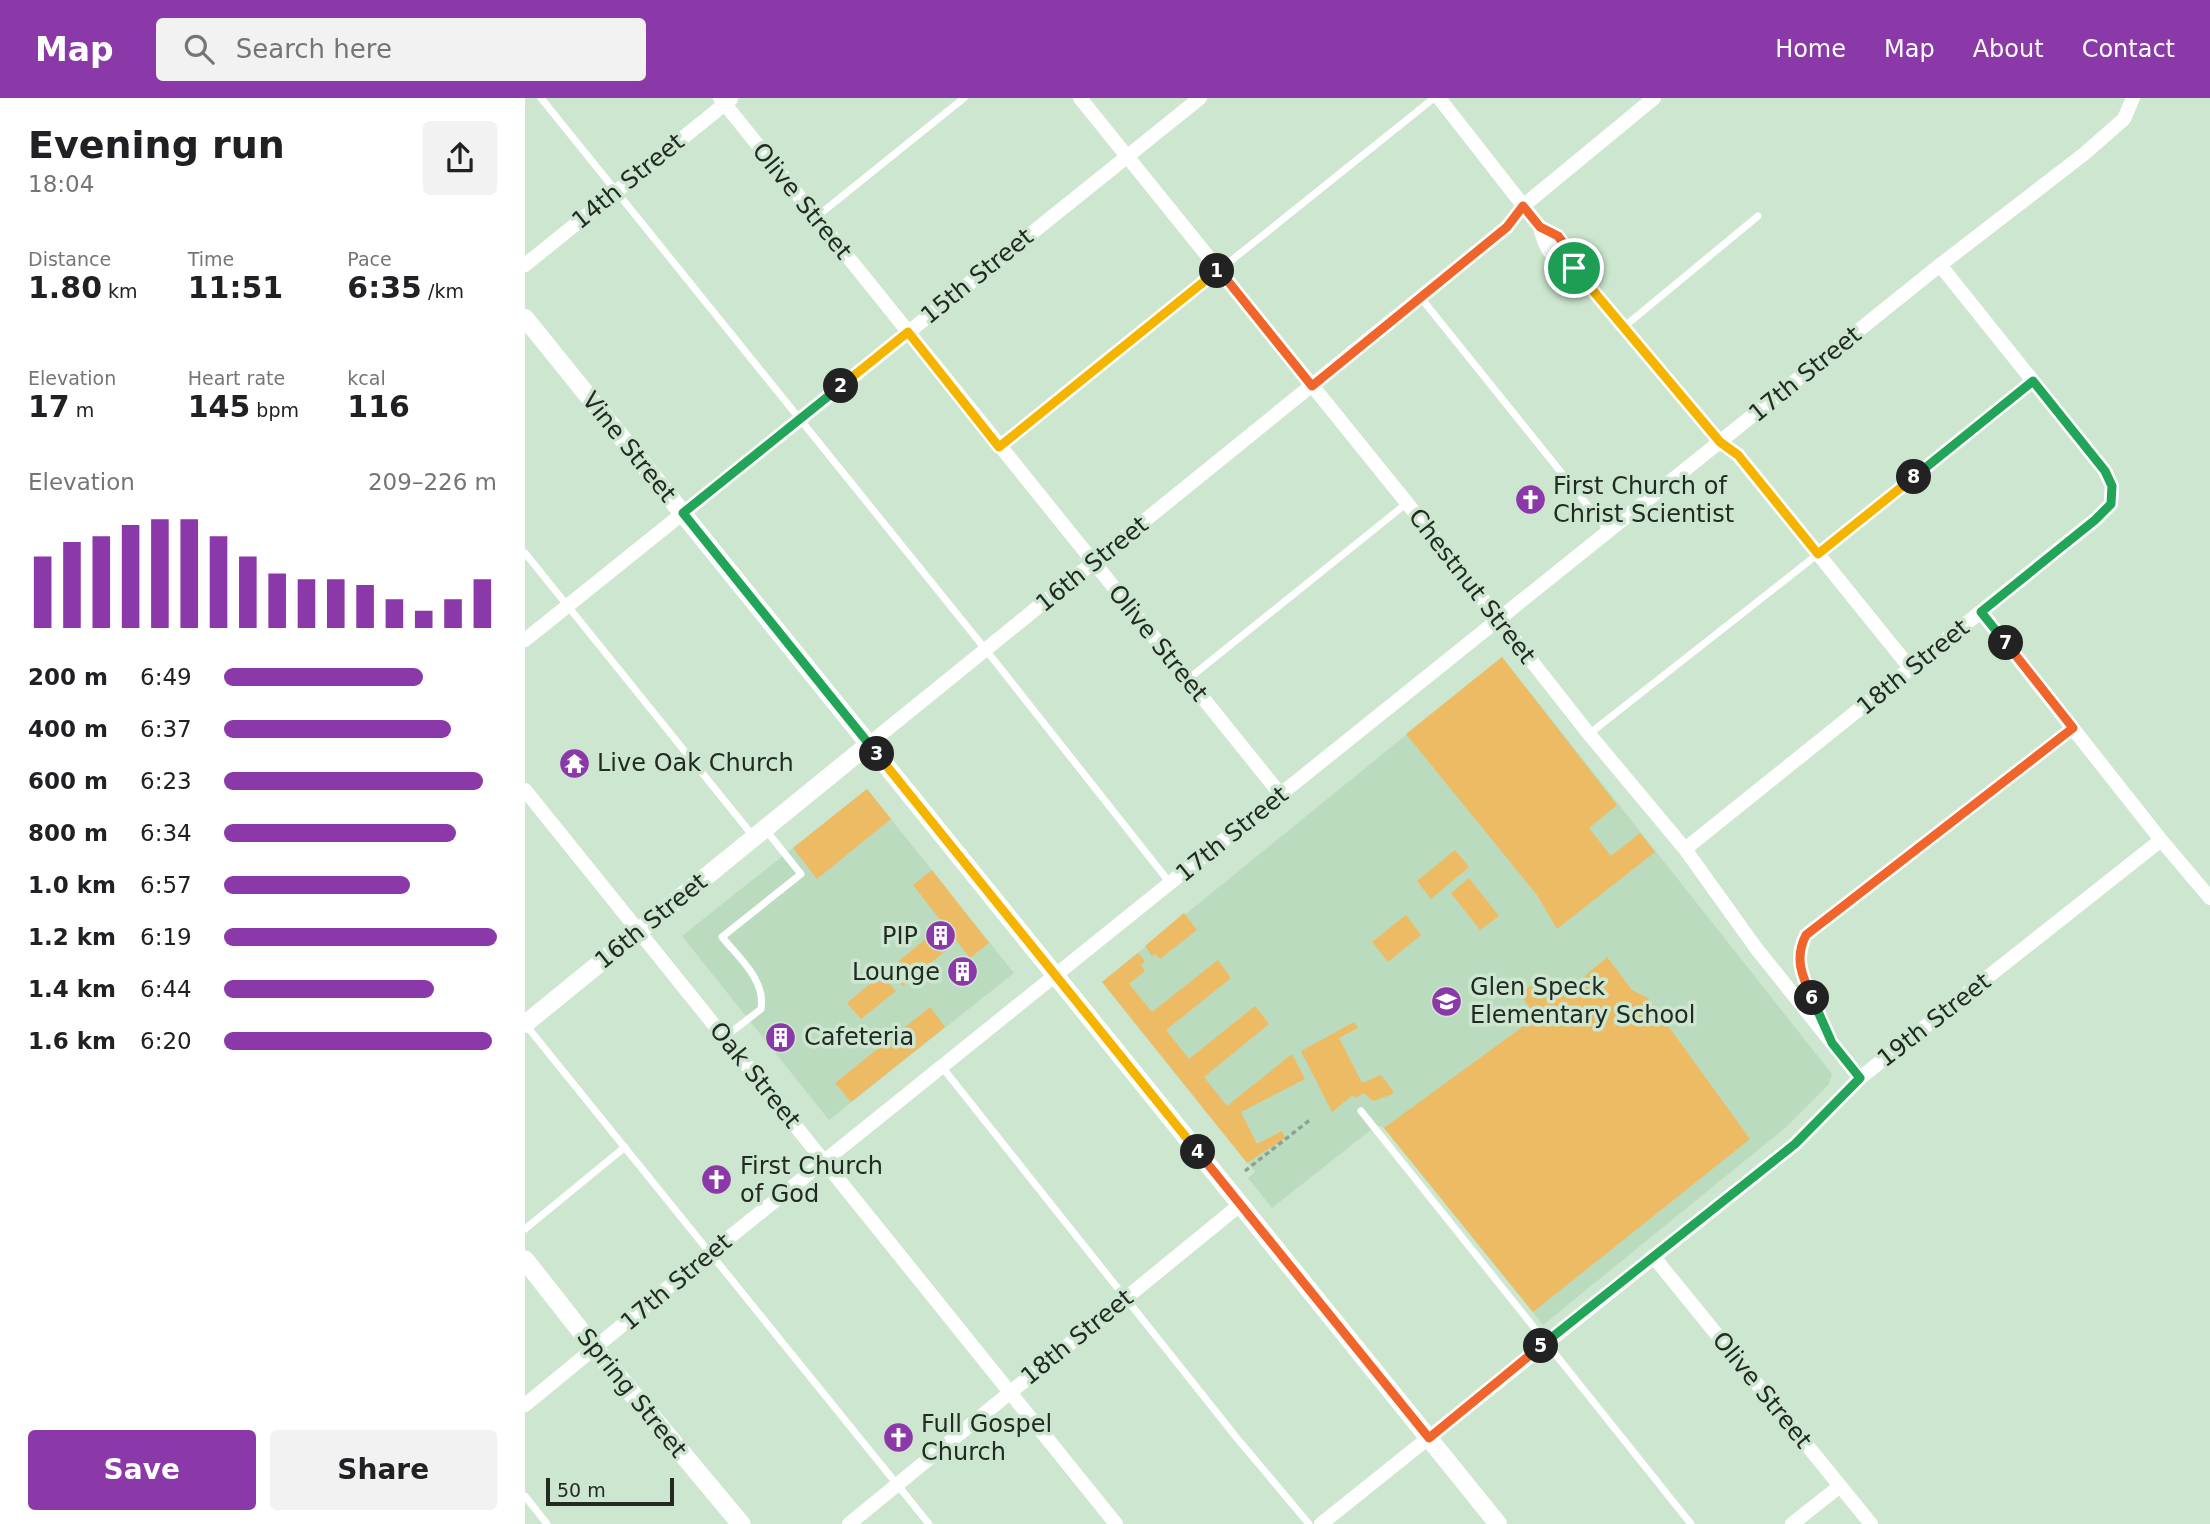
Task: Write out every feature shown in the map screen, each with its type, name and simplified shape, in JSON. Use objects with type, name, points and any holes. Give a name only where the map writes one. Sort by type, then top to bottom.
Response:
[{"type":"main road","name":"Spring Street","points":[[525,1260],[595,1349],[741,1524]]},
{"type":"street","name":"Chestnut Street","points":[[1080,98],[1589,734],[1685,849],[1756,948],[1860,1078]]},
{"type":"street","name":"15th Street","points":[[525,640],[1201,98]]},
{"type":"street","points":[[1436,98],[1540,227],[1545,246],[1554,257],[1574,268],[1720,442],[1738,455],[1911,669]]},
{"type":"street","name":"16th Street","points":[[525,1024],[1421,298],[1507,227],[1523,206],[1654,98]]},
{"type":"street","name":"17th Street","points":[[525,1405],[825,1160],[1940,265],[2084,154],[2124,119],[2133,98]]},
{"type":"street","name":"14th Street","points":[[525,265],[725,100]]},
{"type":"street","name":"Olive Street","points":[[725,100],[815,218],[1281,795]]},
{"type":"street","points":[[1940,265],[2033,381]]},
{"type":"street","name":"Vine Street","points":[[525,318],[1498,1524]]},
{"type":"street","name":"18th Street","points":[[1685,849],[2095,520],[2111,504],[2112,486],[2105,471],[2033,381]]},
{"type":"street","points":[[1981,612],[2210,898]]},
{"type":"street","name":"Oak Street","points":[[525,790],[1116,1524]]},
{"type":"street","name":"19th Street","points":[[1321,1524],[1795,1144],[1860,1078],[2161,840]]},
{"type":"street","name":"18th Street","points":[[849,1524],[1241,1204]]},
{"type":"street","name":"Olive Street","points":[[1653,1256],[1871,1524]]},
{"type":"street","points":[[1792,1524],[1840,1486]]},
{"type":"lane","points":[[541,98],[986,650],[1170,883]]},
{"type":"lane","points":[[815,218],[964,98]]},
{"type":"lane","points":[[999,447],[1436,98]]},
{"type":"lane","points":[[1625,327],[1758,216]]},
{"type":"lane","points":[[1421,298],[1609,532]]},
{"type":"lane","points":[[1589,734],[2033,381]]},
{"type":"lane","points":[[1187,680],[1406,503]]},
{"type":"lane","points":[[525,553],[759,832],[801,874],[722,937],[757,981],[763,996],[761,1009],[725,1037]]},
{"type":"lane","points":[[1832,1043],[1802,976],[1800,947],[1806,935],[2073,728]]},
{"type":"lane","points":[[525,1024],[929,1524]]},
{"type":"lane","points":[[942,1067],[1127,1296],[1236,1437],[1309,1524]]},
{"type":"lane","points":[[1361,1111],[1691,1524]]},
{"type":"lane","points":[[525,1229],[625,1147]]},
{"type":"lane","points":[[525,1496],[547,1524]]},
{"type":"path","points":[[1245,1171],[1311,1119]]},
{"type":"shaded area","name":"Glen Speck Elementary School","points":[[1502,657],[1832,1074],[1829,1084],[1785,1128],[1543,1325],[1384,1128],[1377,1125],[1272,1208],[1248,1178],[1255,1172],[1102,982]]},
{"type":"shaded area","points":[[1502,657],[1617,805],[1589,828],[1611,856],[1640,833],[1655,852],[1557,929],[1537,895],[1406,734]]},
{"type":"shaded area","points":[[867,789],[1014,973],[829,1120],[682,936]]},
{"type":"shaded area","points":[[867,789],[891,819],[817,879],[793,848]]},
{"type":"shaded area","points":[[1455,850],[1469,867],[1431,899],[1417,881]]},
{"type":"shaded area","points":[[932,870],[989,943],[970,958],[913,885]]},
{"type":"shaded area","points":[[1469,878],[1499,916],[1480,930],[1451,893]]},
{"type":"shaded area","points":[[1184,913],[1197,930],[1160,959],[1155,954],[1152,956],[1145,946]]},
{"type":"shaded area","points":[[1406,915],[1421,935],[1388,962],[1372,942]]},
{"type":"shaded area","points":[[929,936],[943,953],[903,986],[888,970]]},
{"type":"shaded area","points":[[1138,953],[1145,961],[1141,965],[1145,971],[1129,984],[1152,1012],[1218,960],[1231,978],[1166,1030],[1189,1059],[1255,1006],[1269,1024],[1204,1077],[1227,1106],[1292,1054],[1305,1079],[1241,1112],[1257,1144],[1282,1131],[1285,1138],[1247,1163],[1102,982]]},
{"type":"shaded area","points":[[1607,957],[1632,990],[1648,998],[1750,1139],[1533,1312],[1384,1128],[1536,1017],[1520,994],[1546,973],[1563,995]]},
{"type":"shaded area","points":[[881,975],[896,991],[861,1019],[847,1003]]},
{"type":"shaded area","points":[[930,1007],[945,1027],[851,1102],[835,1083]]},
{"type":"shaded area","points":[[1354,1022],[1358,1028],[1339,1038],[1362,1083],[1381,1075],[1393,1094],[1373,1101],[1364,1093],[1356,1098],[1353,1095],[1332,1112],[1301,1051]]},
{"type":"place","name":"First Church of Christ Scientist","points":[[1530,500]]},
{"type":"place","name":"Live Oak Church","points":[[574,763]]},
{"type":"place","name":"PIP","points":[[941,936]]},
{"type":"place","name":"Lounge","points":[[963,972]]},
{"type":"place","name":"Glen Speck Elementary School","points":[[1447,1001]]},
{"type":"place","name":"Cafeteria","points":[[781,1037]]},
{"type":"place","name":"First Church of God","points":[[717,1180]]},
{"type":"place","name":"Full Gospel Church","points":[[898,1438]]},
{"type":"route","points":[[1523,206],[1540,227],[1558,236],[1566,247],[1574,268],[1720,442],[1738,455],[1818,554],[2033,381],[2105,471],[2112,486],[2111,504],[1981,612],[2073,728],[1806,935],[1800,947],[1802,976],[1832,1043],[1860,1078],[1795,1144],[1429,1438],[683,513],[908,332],[999,447],[1219,270],[1312,386],[1507,227],[1523,206]]}]
